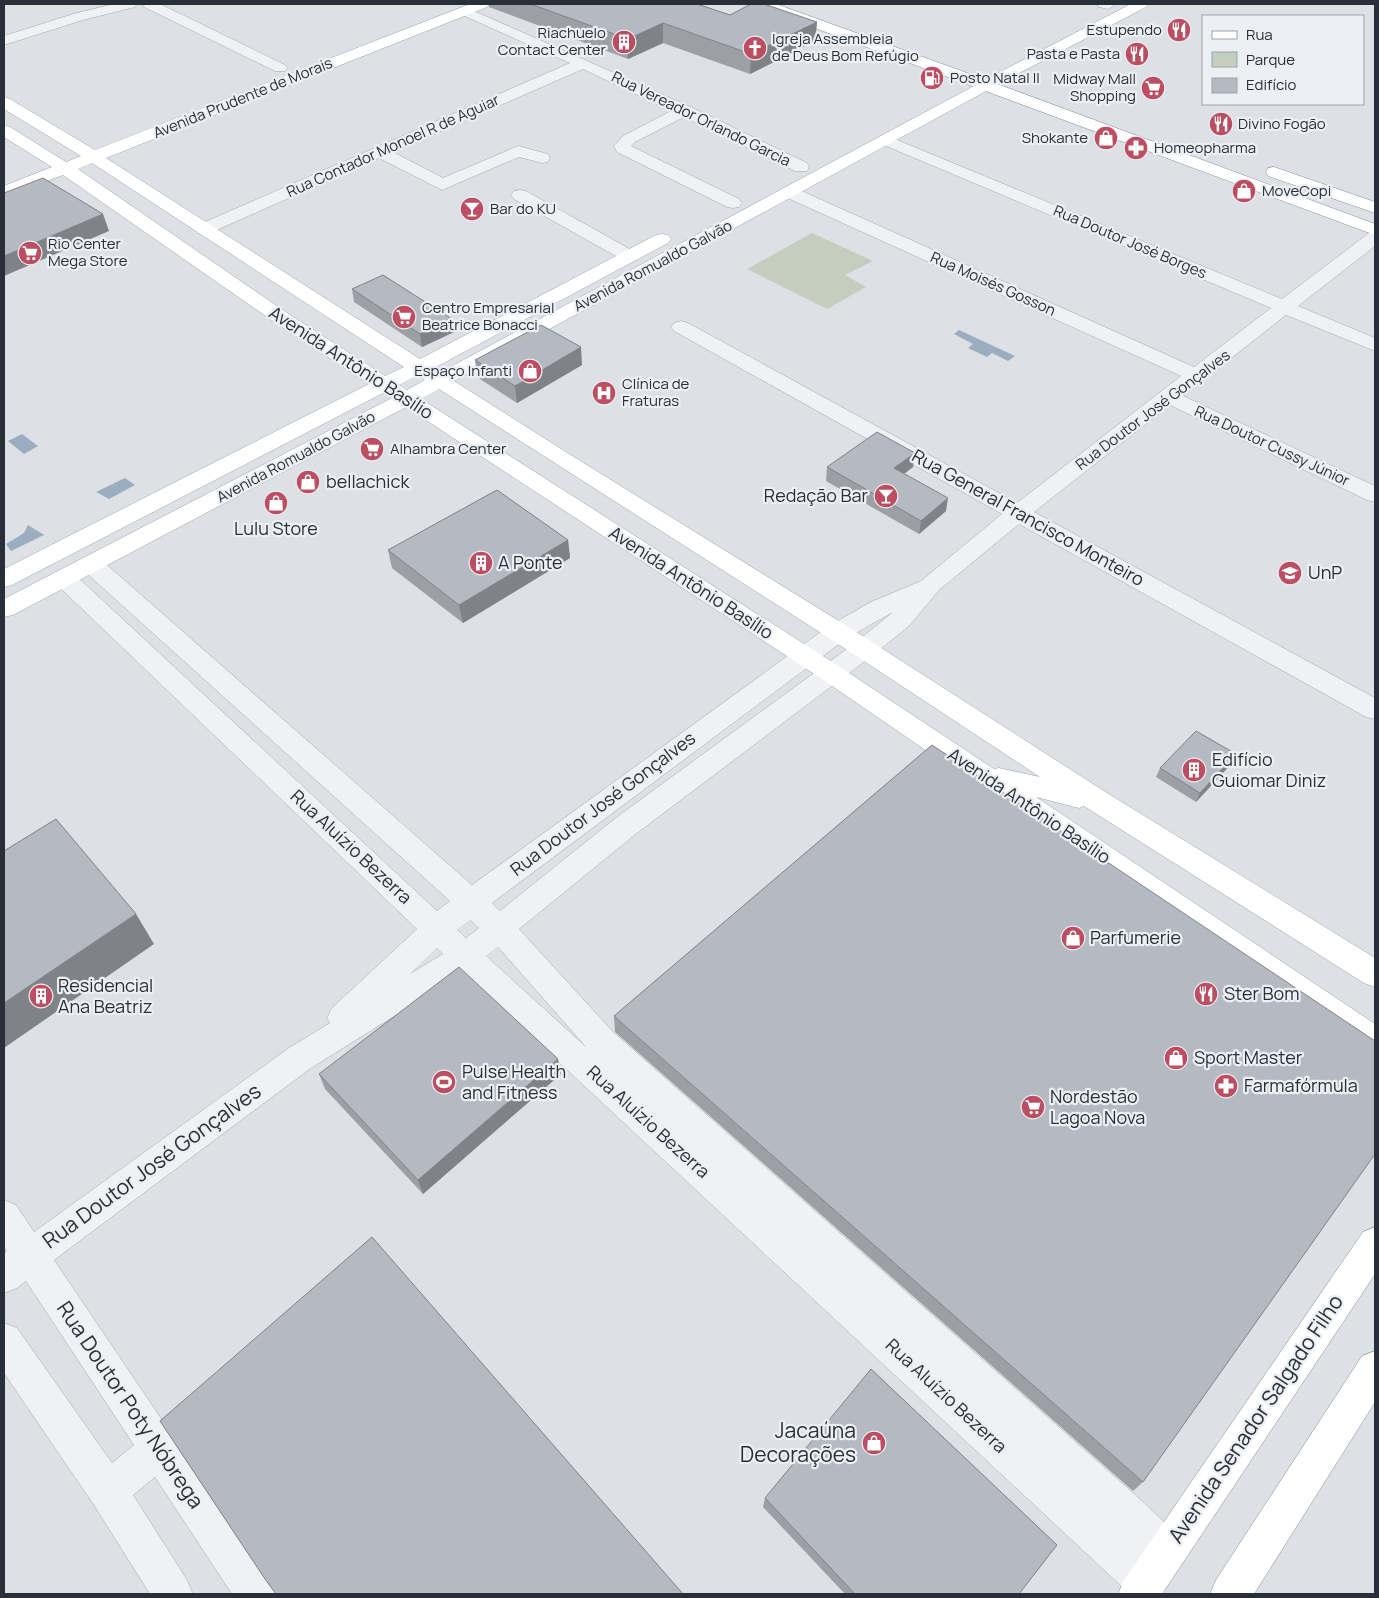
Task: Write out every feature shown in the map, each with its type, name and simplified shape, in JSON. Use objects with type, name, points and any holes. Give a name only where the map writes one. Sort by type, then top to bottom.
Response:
[{"type":"main road","name":"Avenida Prudente de Morais","points":[[261,75],[443,4]]},
{"type":"main road","name":"Avenida Prudente de Morais","points":[[30,164],[47,157],[87,148],[482,4]]},
{"type":"main road","points":[[763,4],[966,77],[986,76],[1375,230]]},
{"type":"main road","points":[[1090,14],[1107,4]]},
{"type":"main road","name":"Avenida Romualdo Galvão","points":[[4,609],[440,381],[885,140],[986,76],[1005,75],[1141,4]]},
{"type":"main road","points":[[1005,75],[1025,82]]},
{"type":"main road","name":"Avenida Romualdo Galvão","points":[[716,212],[966,77]]},
{"type":"main road","name":"Avenida Antônio Basílio","points":[[4,102],[87,148],[204,229],[420,366],[440,381],[561,459],[838,632],[1097,801],[1375,974]]},
{"type":"main road","name":"Avenida Antônio Basílio","points":[[4,130],[65,168],[283,319],[804,655],[983,774],[1375,1041]]},
{"type":"main road","name":"Avenida Prudente de Morais","points":[[4,192],[65,168],[87,148]]},
{"type":"main road","points":[[1262,168],[1375,208]]},
{"type":"main road","name":"Avenida Romualdo Galvão","points":[[4,579],[681,230]]},
{"type":"main road","points":[[559,497],[561,459]]},
{"type":"main road","points":[[983,774],[1097,801]]},
{"type":"main road","name":"Avenida Senador Salgado Filho","points":[[1150,1576],[1375,1244]]},
{"type":"main road","points":[[1230,1594],[1375,1368]]},
{"type":"street","points":[[4,41],[78,17],[130,4]]},
{"type":"street","points":[[150,4],[280,68]]},
{"type":"street","name":"Rua Vereador Orlando Garcia","points":[[465,10],[685,110],[800,167]]},
{"type":"street","name":"Rua Contador Monoel R de Aguiar","points":[[204,229],[583,63]]},
{"type":"street","points":[[685,110],[629,139],[622,146],[623,149],[733,203]]},
{"type":"street","name":"Rua Doutor José Borges","points":[[885,140],[1375,344]]},
{"type":"street","points":[[380,152],[442,185],[518,150],[542,158]]},
{"type":"street","name":"Rua Moisés Gosson","points":[[789,192],[1197,376]]},
{"type":"street","points":[[520,195],[630,256]]},
{"type":"street","name":"Rua Doutor José Gonçalves","points":[[17,1266],[300,1058],[465,956],[627,825],[864,650],[900,620],[931,584],[1019,512],[1286,308],[1375,237]]},
{"type":"street","name":"Rua General Francisco Monteiro","points":[[681,327],[1375,710]]},
{"type":"street","name":"Rua Doutor Cussy Júnior","points":[[1169,397],[1375,495]]},
{"type":"street","name":"Rua Aluízio Bezerra","points":[[78,571],[471,902],[500,929],[602,1042],[641,1096]]},
{"type":"street","name":"Rua Aluízio Bezerra","points":[[78,571],[465,956],[641,1096],[1007,1430],[1150,1576]]},
{"type":"street","name":"Rua Doutor José Gonçalves","points":[[300,1058],[438,928],[471,902],[804,655],[838,632],[880,608],[931,584]]},
{"type":"street","points":[[553,841],[580,863]]},
{"type":"street","name":"Rua Doutor Poty Nóbrega","points":[[4,1217],[17,1266],[160,1449],[256,1594]]},
{"type":"street","points":[[4,1341],[108,1491],[173,1594]]},
{"type":"street","points":[[108,1491],[160,1449]]},
{"type":"green space","points":[[812,233],[873,261],[845,275],[866,287],[827,309],[747,269]]},
{"type":"water","points":[[959,330],[1015,356],[1008,361],[992,353],[987,357],[968,348],[973,344],[954,334]]},
{"type":"water","points":[[22,434],[38,446],[24,454],[8,441]]},
{"type":"water","points":[[125,478],[135,485],[109,499],[96,492]]},
{"type":"water","points":[[28,525],[44,535],[11,551],[6,544],[24,533]]},
{"type":"building","points":[[530,4],[697,4],[730,15],[751,4],[764,4],[817,22],[751,54],[663,23],[628,39]]},
{"type":"building","name":"Rio Center Mega Store","points":[[43,178],[103,214],[4,256],[4,193]]},
{"type":"building","points":[[383,275],[452,319],[420,334],[352,289]]},
{"type":"building","points":[[541,325],[581,347],[515,386],[475,360]]},
{"type":"building","name":"Redação Bar","points":[[877,432],[915,453],[894,468],[948,498],[921,521],[827,467]]},
{"type":"building","name":"A Ponte","points":[[497,490],[568,540],[459,605],[388,550]]},
{"type":"building","name":"Edifício Guiomar Diniz","points":[[1196,731],[1236,754],[1200,793],[1160,768]]},
{"type":"building","name":"Nordestão Lagoa Nova","points":[[932,745],[1375,1041],[1375,1154],[1143,1482],[614,1016]]},
{"type":"building","name":"Residencial Ana Beatriz","points":[[56,819],[136,914],[4,1003],[4,851]]},
{"type":"building","name":"Pulse Health and Fitness","points":[[459,967],[558,1059],[418,1180],[319,1074]]},
{"type":"building","points":[[372,1237],[683,1594],[276,1594],[160,1421]]},
{"type":"building","name":"Jacaúna Decorações","points":[[871,1369],[1057,1545],[1019,1594],[855,1594],[765,1498]]},
{"type":"place","name":"Estupendo","points":[[1179,30]]},
{"type":"place","name":"Riachuelo Contact Center","points":[[624,42]]},
{"type":"place","name":"Igreja Assembleia de Deus Bom Refúgio","points":[[755,48]]},
{"type":"place","name":"Pasta e Pasta","points":[[1137,54]]},
{"type":"place","name":"Posto Natal II","points":[[932,78]]},
{"type":"place","name":"Midway Mall Shopping","points":[[1153,88]]},
{"type":"place","name":"Divino Fogão","points":[[1221,124]]},
{"type":"place","name":"Shokante","points":[[1106,138]]},
{"type":"place","name":"Homeopharma","points":[[1136,148]]},
{"type":"place","name":"MoveCopi","points":[[1244,191]]},
{"type":"place","name":"Bar do KU","points":[[472,209]]},
{"type":"place","name":"Rio Center Mega Store","points":[[30,253]]},
{"type":"place","name":"Centro Empresarial Beatrice Bonacci","points":[[404,317]]},
{"type":"place","name":"Espaço Infanti","points":[[530,371]]},
{"type":"place","name":"Clínica de Fraturas","points":[[604,393]]},
{"type":"place","name":"Alhambra Center","points":[[372,449]]},
{"type":"place","name":"bellachick","points":[[308,482]]},
{"type":"place","name":"Redação Bar","points":[[886,496]]},
{"type":"place","name":"Lulu Store","points":[[276,503]]},
{"type":"place","name":"A Ponte","points":[[481,563]]},
{"type":"place","name":"UnP","points":[[1290,573]]},
{"type":"place","name":"Edifício Guiomar Diniz","points":[[1194,770]]},
{"type":"place","name":"Parfumerie","points":[[1073,938]]},
{"type":"place","name":"Ster Bom","points":[[1206,994]]},
{"type":"place","name":"Residencial Ana Beatriz","points":[[41,996]]},
{"type":"place","name":"Sport Master","points":[[1176,1058]]},
{"type":"place","name":"Pulse Health and Fitness","points":[[444,1082]]},
{"type":"place","name":"Farmafórmula","points":[[1226,1086]]},
{"type":"place","name":"Nordestão Lagoa Nova","points":[[1033,1107]]},
{"type":"place","name":"Jacaúna Decorações","points":[[874,1443]]}]
